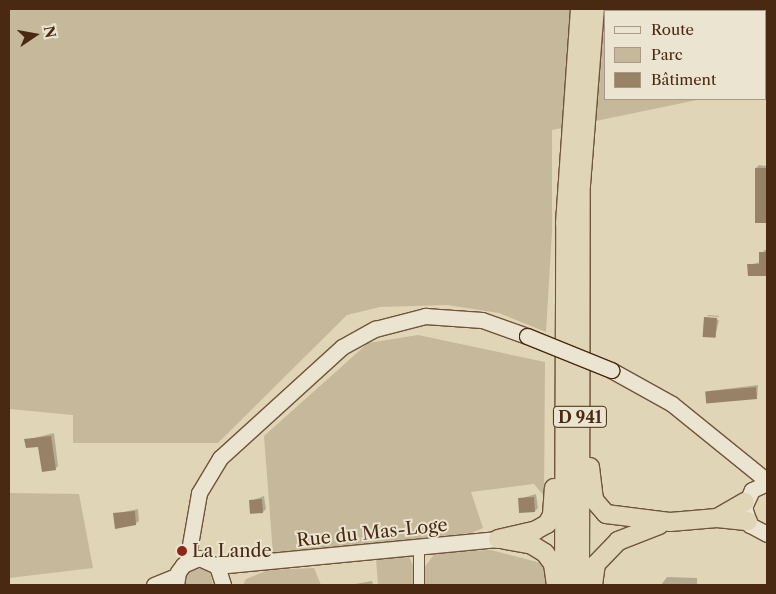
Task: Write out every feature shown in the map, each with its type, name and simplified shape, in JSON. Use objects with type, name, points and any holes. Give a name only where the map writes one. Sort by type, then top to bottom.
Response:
[{"type":"highway","name":"D 941","points":[[564,585],[565,223],[580,9]]},
{"type":"highway","name":"D 941","points":[[580,585],[580,248],[587,94],[595,9]]},
{"type":"highway","points":[[580,248],[588,310],[590,481],[594,500],[606,514],[670,522],[717,518],[748,521]]},
{"type":"highway","points":[[498,539],[536,530],[547,524],[552,515],[555,433],[565,396]]},
{"type":"highway","points":[[717,518],[746,498]]},
{"type":"highway","points":[[593,585],[596,564],[618,541],[670,522]]},
{"type":"highway","points":[[498,539],[532,546],[545,553],[553,564],[556,585]]},
{"type":"main road","points":[[154,585],[176,581],[187,562],[189,540],[199,493],[220,458],[342,347],[375,329],[425,316],[482,320],[611,370],[672,404],[767,482]]},
{"type":"main road","points":[[749,468],[746,498],[748,521],[755,529],[767,534]]},
{"type":"main road","points":[[746,498],[756,486],[767,482]]},
{"type":"main road","name":"Rue du Mas-Loge","points":[[218,566],[250,565],[498,539]]},
{"type":"main road","points":[[189,540],[204,558],[218,566],[223,584]]},
{"type":"main road","points":[[187,562],[204,558]]},
{"type":"main road","name":"Rue du Mas-Loge","points":[[223,584],[250,565]]},
{"type":"street","points":[[419,585],[420,546]]},
{"type":"green space","points":[[9,9],[767,9],[767,85],[766,10],[604,10],[604,100],[697,100],[552,130],[552,231],[546,332],[499,313],[447,305],[380,307],[347,315],[218,443],[73,443],[73,415],[9,409]]},
{"type":"green space","points":[[418,335],[545,362],[544,496],[534,484],[471,492],[483,528],[472,533],[273,554],[264,436],[368,343]]},
{"type":"green space","points":[[9,493],[79,494],[93,568],[9,578]]},
{"type":"green space","points":[[491,550],[541,563],[549,585],[424,585],[424,568],[435,553]]},
{"type":"green space","points":[[408,555],[413,565],[413,585],[378,585],[376,559]]},
{"type":"green space","points":[[202,568],[210,573],[213,585],[184,585],[188,571]]},
{"type":"green space","points":[[314,568],[321,585],[243,585],[246,579],[268,570]]},
{"type":"building","points":[[755,168],[767,168],[767,223],[755,223]]},
{"type":"building","points":[[759,252],[767,252],[767,276],[748,276],[747,264],[759,264]]},
{"type":"building","points":[[704,317],[717,318],[716,338],[703,337]]},
{"type":"building","points":[[756,387],[757,399],[706,403],[705,391]]},
{"type":"building","points":[[51,436],[56,470],[42,472],[38,447],[26,448],[24,439]]},
{"type":"building","points":[[534,497],[535,512],[519,513],[518,498]]},
{"type":"building","points":[[262,499],[263,513],[250,514],[249,500]]},
{"type":"building","points":[[135,511],[136,525],[115,529],[113,513]]},
{"type":"place","name":"La Lande","points":[[182,551]]}]
